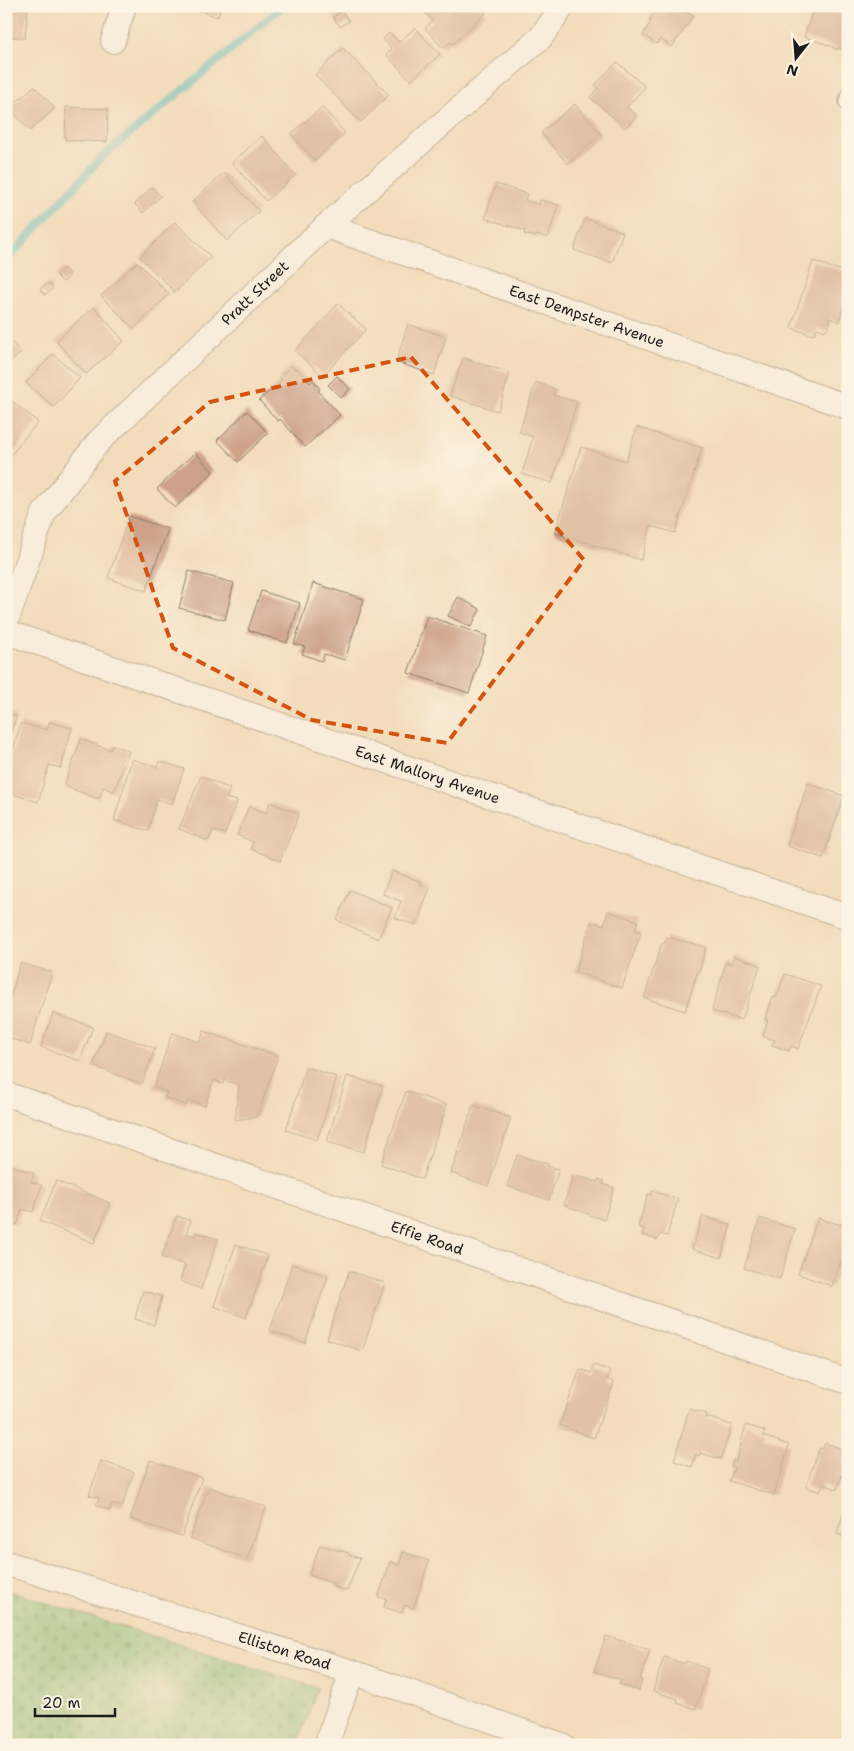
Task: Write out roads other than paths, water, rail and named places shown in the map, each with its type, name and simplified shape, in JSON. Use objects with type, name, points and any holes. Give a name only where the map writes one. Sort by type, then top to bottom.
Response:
[{"type":"street","points":[[112,41],[124,6]]},
{"type":"street","name":"Pratt Street","points":[[6,622],[44,513],[99,441],[326,226],[541,36],[563,6]]},
{"type":"street","name":"East Dempster Avenue","points":[[326,226],[848,408]]},
{"type":"street","name":"East Mallory Avenue","points":[[6,632],[848,917]]},
{"type":"street","name":"Effie Road","points":[[6,1094],[848,1382]]},
{"type":"street","name":"Elliston Road","points":[[6,1563],[352,1672],[562,1745]]},
{"type":"street","points":[[326,1745],[352,1672]]},
{"type":"waterway","points":[[6,261],[101,158],[283,6]]}]
